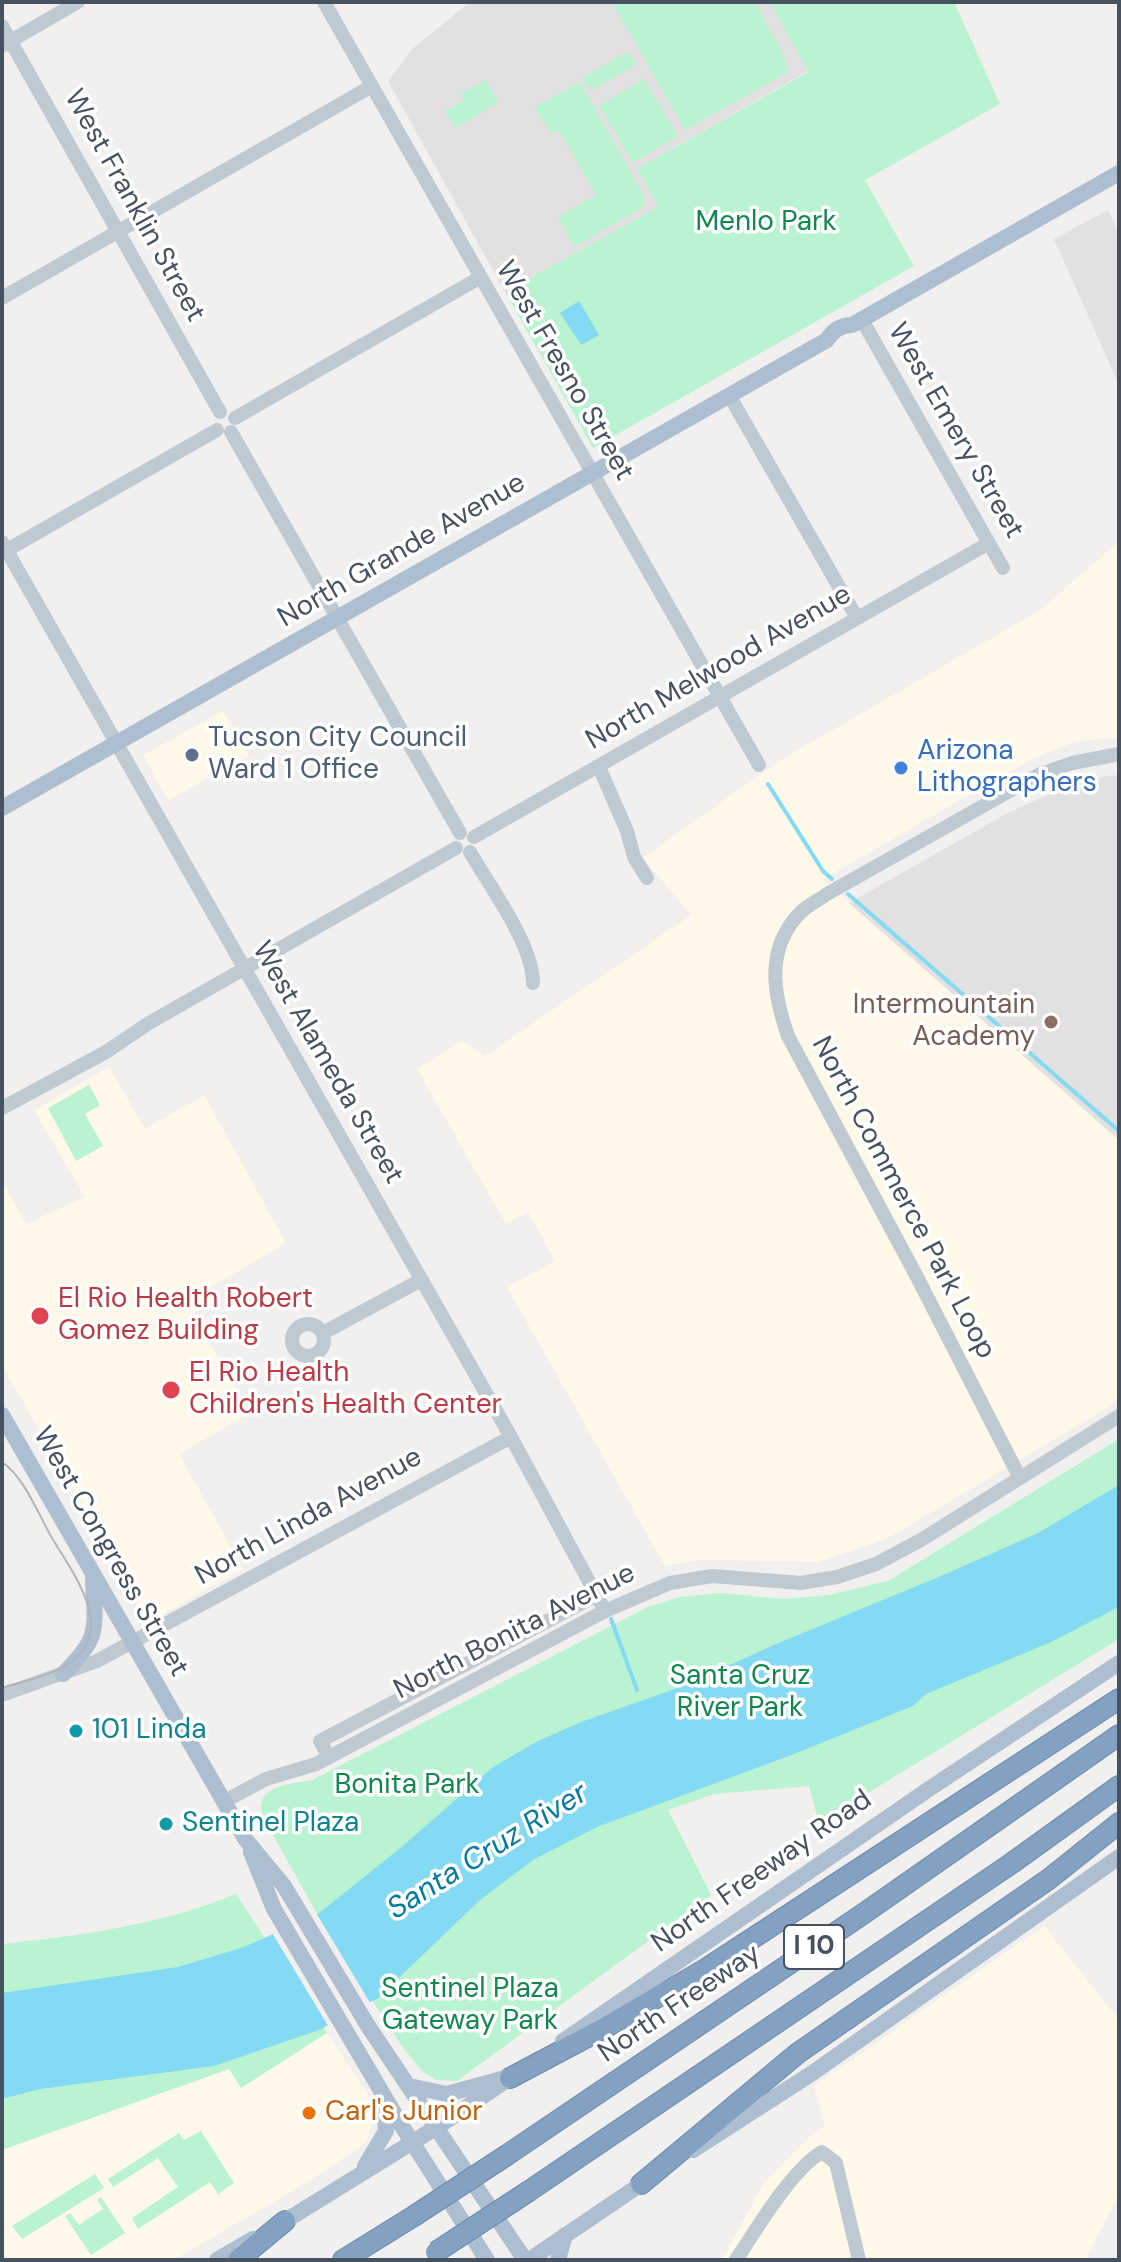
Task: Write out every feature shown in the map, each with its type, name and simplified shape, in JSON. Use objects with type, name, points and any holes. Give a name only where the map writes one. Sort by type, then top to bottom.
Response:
[{"type":"highway","points":[[510,2078],[704,1970],[1119,1699]]},
{"type":"highway","name":"North Freeway","points":[[343,2260],[507,2155],[863,1914],[1119,1735]]},
{"type":"highway","name":"I 10","points":[[430,2256],[999,1872],[1119,1786]]},
{"type":"highway","points":[[641,2184],[798,2053],[1049,1879],[1119,1823]]},
{"type":"highway","points":[[238,2260],[285,2221]]},
{"type":"main road","name":"North Grande Avenue","points":[[2,808],[827,340],[831,333],[844,325],[857,322],[1119,173]]},
{"type":"main road","name":"West Congress Street","points":[[2,1416],[246,1840],[284,1886],[357,2009],[527,2260]]},
{"type":"main road","points":[[63,1674],[90,1644],[95,1618],[93,1573]]},
{"type":"main road","name":"North Freeway Road","points":[[217,2260],[437,2127],[929,1789],[1119,1663]]},
{"type":"main road","name":"West Congress Street","points":[[246,1840],[274,1909],[381,2091],[487,2260]]},
{"type":"main road","points":[[527,2260],[811,2074],[1119,1857]]},
{"type":"main road","points":[[409,2086],[447,2094],[510,2078]]},
{"type":"main road","points":[[358,2175],[386,2131],[387,2113],[381,2091]]},
{"type":"main road","points":[[558,2260],[565,2235]]},
{"type":"street","points":[[6,44],[78,2]]},
{"type":"street","name":"West Fresno Street","points":[[324,2],[759,765]]},
{"type":"street","name":"West Franklin Street","points":[[2,26],[6,44],[220,412],[227,411],[228,426]]},
{"type":"street","points":[[2,298],[372,86]]},
{"type":"street","points":[[4,548],[228,426],[481,277]]},
{"type":"street","name":"West Emery Street","points":[[857,322],[1003,568]]},
{"type":"street","points":[[729,395],[857,618]]},
{"type":"street","points":[[228,426],[524,946],[531,964],[533,983]]},
{"type":"street","name":"North Melwood Avenue","points":[[2,1108],[106,1052],[149,1023],[989,543]]},
{"type":"street","name":"West Alameda Street","points":[[4,548],[511,1437],[605,1611]]},
{"type":"street","name":"North Commerce Park Loop","points":[[1020,1478],[788,1036],[778,1007],[773,976],[783,941],[800,913],[827,894],[1038,775],[1072,763],[1119,754]]},
{"type":"street","points":[[599,767],[627,831],[634,857],[647,878]]},
{"type":"street","points":[[323,1333],[421,1280]]},
{"type":"street","name":"North Bonita Avenue","points":[[223,1802],[266,1779],[316,1764],[605,1611],[670,1583],[712,1576],[801,1583],[837,1577],[876,1564],[921,1540],[1119,1416]]},
{"type":"street","name":"North Linda Avenue","points":[[2,1695],[97,1661],[133,1643],[511,1437]]},
{"type":"street","name":"North Bonita Avenue","points":[[329,1757],[320,1741],[597,1595]]},
{"type":"street","points":[[736,2260],[809,2159],[822,2152],[836,2163],[859,2260]]},
{"type":"shaded area","points":[[470,2],[770,2],[808,71],[637,169],[659,207],[505,292],[388,81],[412,49]]},
{"type":"shaded area","points":[[1108,210],[1119,234],[1119,385],[1054,239]]},
{"type":"shaded area","points":[[1119,541],[1119,737],[1074,742],[1032,759],[823,879],[1119,1140],[1119,1397],[1107,1408],[890,1537],[817,1562],[701,1560],[665,1566],[507,1287],[555,1261],[528,1212],[506,1224],[417,1069],[462,1041],[485,1056],[691,915],[643,858],[779,761],[1042,609]]},
{"type":"shaded area","points":[[223,711],[249,756],[168,800],[143,755]]},
{"type":"shaded area","name":"Intermountain Academy","points":[[1119,775],[1119,1140],[849,903],[1004,815],[1053,792],[1101,777]]},
{"type":"shaded area","points":[[109,1067],[145,1129],[204,1095],[286,1243],[208,1289],[216,1303],[193,1313],[250,1413],[179,1454],[243,1569],[149,1622],[2,1365],[2,1181],[26,1224],[85,1197],[34,1110]]},
{"type":"shaded area","points":[[1044,1926],[1119,2020],[1119,2195],[1085,2260],[722,2260],[763,2184],[811,2135],[825,2126],[814,2086]]},
{"type":"shaded area","points":[[327,2033],[371,2099],[371,2129],[365,2144],[300,2187],[173,2260],[2,2260],[2,2150],[230,2069],[241,2087]]},
{"type":"green space","points":[[612,2],[750,2],[753,6],[757,5],[785,58],[789,72],[685,130]]},
{"type":"green space","name":"Menlo Park","points":[[770,2],[954,2],[1000,104],[865,180],[914,266],[593,448],[505,292],[658,207],[637,169],[808,72]]},
{"type":"green space","points":[[628,52],[636,65],[590,91],[582,78]]},
{"type":"green space","points":[[644,79],[678,136],[633,163],[599,106]]},
{"type":"green space","points":[[485,80],[499,102],[455,128],[445,111],[464,100],[461,94]]},
{"type":"green space","points":[[580,82],[645,198],[642,208],[574,247],[558,217],[596,195],[559,130],[551,134],[535,107]]},
{"type":"green space","points":[[89,1085],[100,1105],[85,1114],[103,1146],[76,1161],[48,1108]]},
{"type":"green space","name":"Santa Cruz River Park","points":[[1119,1439],[1119,1639],[819,1823],[809,1786],[714,1794],[668,1810],[711,1895],[457,2081],[436,2080],[421,2070],[401,2045],[316,1912],[264,1819],[261,1808],[267,1793],[283,1785],[312,1780],[648,1607],[680,1597],[721,1593],[784,1599],[829,1595],[888,1581]]},
{"type":"green space","points":[[236,1894],[327,2033],[241,2088],[229,2069],[2,2150],[2,1944],[150,1921]]},
{"type":"green space","points":[[201,2131],[234,2183],[218,2194],[210,2182],[138,2229],[132,2218],[178,2187],[158,2158],[113,2187],[108,2179],[179,2133],[184,2140]]},
{"type":"green space","points":[[95,2174],[104,2188],[22,2239],[12,2226]]},
{"type":"green space","points":[[101,2197],[125,2233],[91,2255],[65,2216],[70,2213],[79,2225],[103,2209],[97,2200]]},
{"type":"water","points":[[579,301],[599,335],[581,345],[560,313]]},
{"type":"water","name":"Santa Cruz River","points":[[1119,1485],[1119,1607],[1049,1643],[926,1694],[913,1706],[597,1827],[533,1860],[480,1900],[378,1998],[319,2030],[214,2066],[40,2089],[2,2099],[2,1993],[178,1967],[244,1947],[318,1914],[404,1845],[493,1767],[538,1741],[581,1722],[686,1685],[941,1576],[1038,1533]]},
{"type":"pier","points":[[315,1911],[372,2006],[330,2029],[271,1931]]},
{"type":"waterway","points":[[768,784],[823,871],[832,879]]},
{"type":"waterway","points":[[848,894],[1119,1131]]},
{"type":"waterway","points":[[611,1619],[637,1690]]},
{"type":"tram line","points":[[2,1462],[18,1477],[71,1569],[91,1621],[89,1637],[81,1653],[65,1666],[2,1688]]},
{"type":"place","name":"Tucson City Council Ward 1 Office","points":[[192,755]]},
{"type":"place","name":"Arizona Lithographers","points":[[901,768]]},
{"type":"place","name":"Intermountain Academy","points":[[1051,1022]]},
{"type":"place","name":"El Rio Health Robert Gomez Building","points":[[40,1316]]},
{"type":"place","name":"El Rio Health Children's Health Center","points":[[171,1390]]},
{"type":"place","name":"101 Linda","points":[[76,1731]]},
{"type":"place","name":"Sentinel Plaza","points":[[166,1824]]},
{"type":"place","name":"Carl's Junior","points":[[309,2113]]},
{"type":"park label","name":"Bonita Park","points":[[407,1786]]},
{"type":"park label","name":"Sentinel Plaza Gateway Park","points":[[470,2006]]}]
